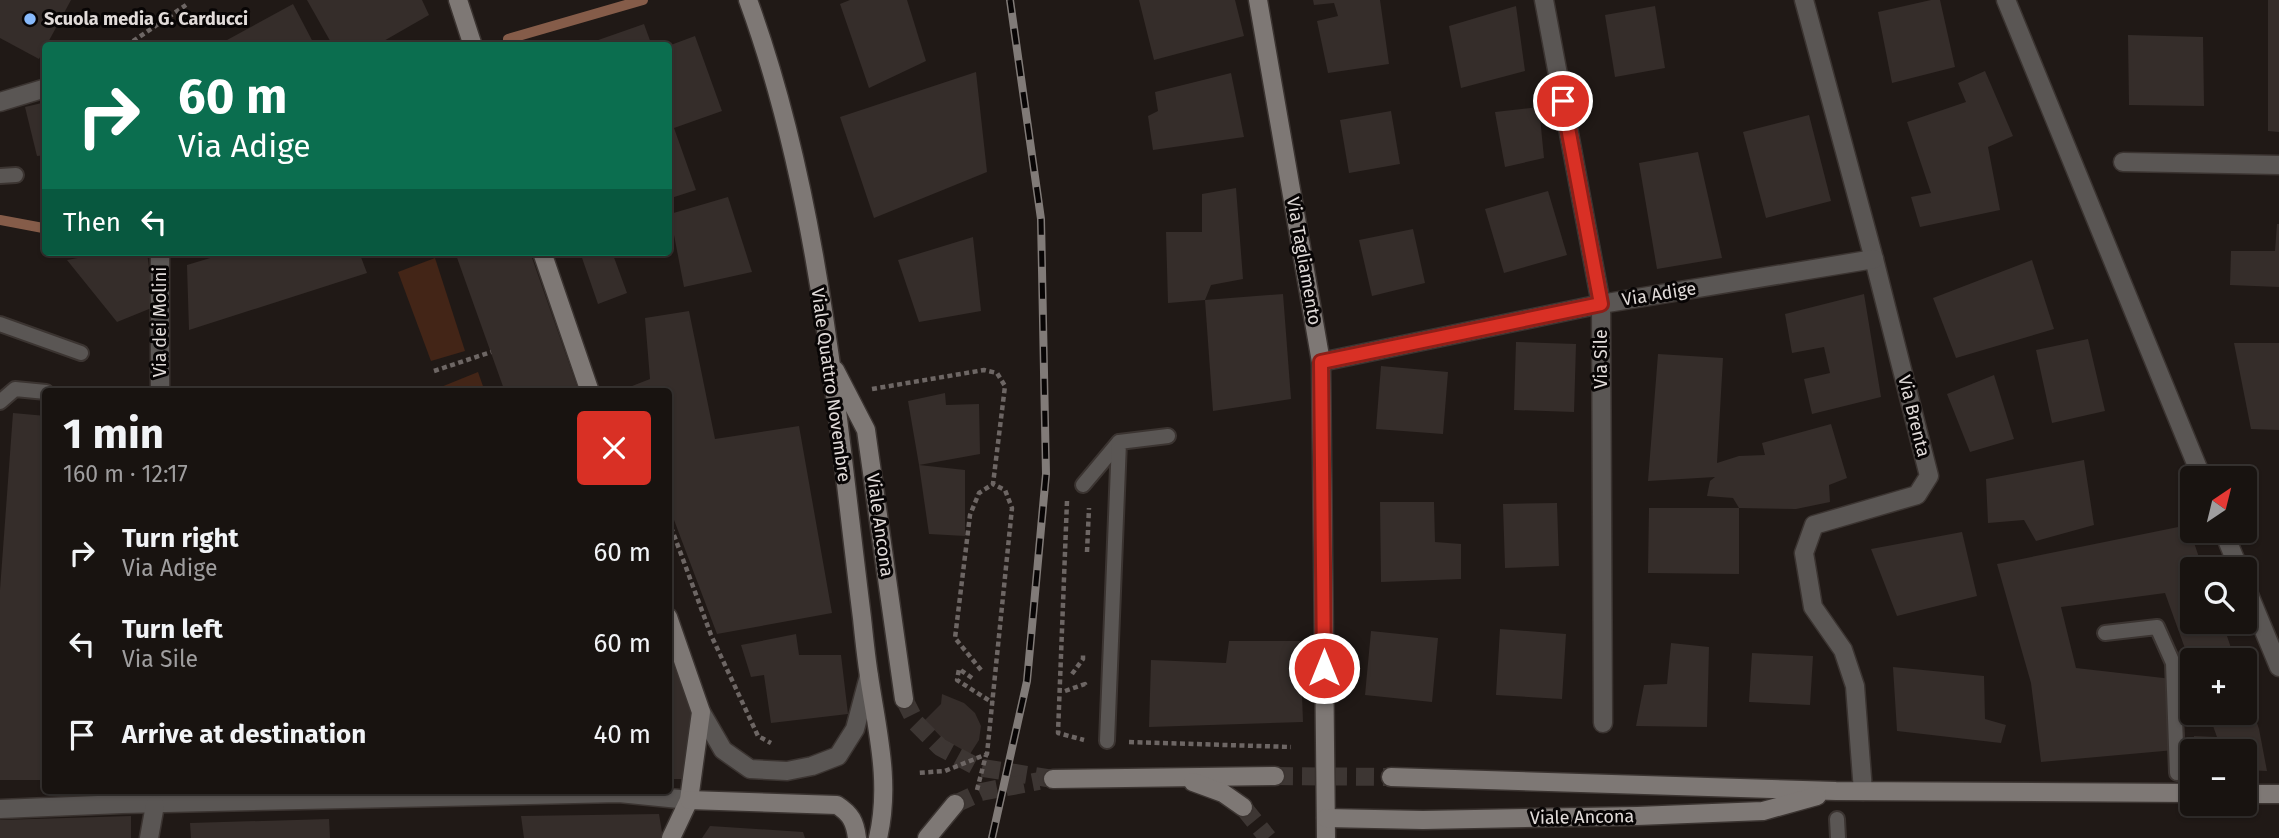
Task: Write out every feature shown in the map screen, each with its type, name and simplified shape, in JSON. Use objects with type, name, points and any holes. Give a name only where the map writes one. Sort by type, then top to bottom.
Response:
[{"type":"main road","points":[[458,0],[472,42]]},
{"type":"main road","name":"Via Tagliamento","points":[[1258,0],[1321,362],[1326,838]]},
{"type":"main road","name":"Viale Quattro Novembre","points":[[750,6],[766,50],[808,223],[830,360],[869,676],[885,776],[883,817],[878,838]]},
{"type":"main road","points":[[543,256],[589,388]]},
{"type":"main road","name":"Viale Ancona","points":[[830,360],[866,430],[904,699]]},
{"type":"main road","points":[[671,838],[689,800],[701,712],[672,629]]},
{"type":"main road","points":[[1053,779],[1275,776]]},
{"type":"main road","points":[[1180,777],[1223,793],[1243,807]]},
{"type":"main road","name":"Viale Ancona","points":[[1391,777],[1836,791],[2180,793]]},
{"type":"main road","name":"Viale Ancona","points":[[1326,818],[1423,820],[1763,811],[1836,791]]},
{"type":"main road","points":[[2257,794],[2279,794]]},
{"type":"main road","points":[[689,800],[837,805],[850,814],[856,826],[857,838]]},
{"type":"main road","points":[[928,838],[956,804]]},
{"type":"street","name":"Via Sile","points":[[1544,0],[1601,304],[1603,723]]},
{"type":"street","name":"Via Brenta","points":[[1804,0],[1929,476],[1917,495],[1814,525],[1804,553],[1813,607],[1843,650],[1855,686],[1863,791]]},
{"type":"street","points":[[2006,0],[2197,466]]},
{"type":"street","points":[[0,102],[42,89]]},
{"type":"street","points":[[2123,162],[2279,165]]},
{"type":"street","name":"Via dei Molini","points":[[160,256],[160,388]]},
{"type":"street","name":"Via Adige","points":[[1321,362],[1601,304],[1874,259]]},
{"type":"street","points":[[2257,614],[2279,667]]},
{"type":"street","points":[[701,712],[723,750],[750,769],[788,771],[812,766],[838,756],[855,729],[869,676]]},
{"type":"street","points":[[0,809],[123,798],[155,805],[580,794]]},
{"type":"street","points":[[629,794],[689,800]]},
{"type":"street","points":[[149,838],[155,805]]},
{"type":"lane","points":[[0,176],[16,175]]},
{"type":"lane","points":[[0,324],[81,353]]},
{"type":"lane","points":[[0,402],[15,388],[42,391]]},
{"type":"lane","points":[[1083,485],[1119,442],[1168,436]]},
{"type":"lane","points":[[1107,741],[1119,442]]},
{"type":"lane","points":[[2105,633],[2157,627],[2173,663],[2177,773]]},
{"type":"lane","points":[[1838,819],[1838,838]]},
{"type":"path","points":[[132,42],[186,5]]},
{"type":"path","points":[[435,371],[491,352]]},
{"type":"path","points":[[872,389],[984,370],[998,373],[1005,386],[993,484]]},
{"type":"path","points":[[981,670],[955,638],[970,515],[979,493],[993,484]]},
{"type":"path","points":[[918,773],[945,771],[986,754],[1012,508],[1005,491],[993,484]]},
{"type":"path","points":[[1086,729],[1089,741],[1058,733],[1066,503],[1073,488],[1083,485],[1089,491],[1087,556]]},
{"type":"path","points":[[672,530],[711,635],[758,736],[775,746]]},
{"type":"path","points":[[1072,674],[1083,659],[1084,646]]},
{"type":"path","points":[[972,678],[960,669],[957,680],[993,703]]},
{"type":"path","points":[[1107,741],[1291,747]]},
{"type":"shaded area","points":[[435,258],[465,351],[431,361],[398,272]]},
{"type":"shaded area","points":[[478,372],[484,388],[441,388]]},
{"type":"building","name":"Scuola media G. Carducci","points":[[0,0],[71,0],[48,42],[42,42],[39,59],[0,38]]},
{"type":"building","points":[[307,0],[422,0],[429,15],[382,42],[331,42]]},
{"type":"building","points":[[850,0],[907,0],[926,61],[869,88],[840,4]]},
{"type":"building","points":[[1139,0],[1235,0],[1244,36],[1154,60]]},
{"type":"building","points":[[1313,0],[1380,0],[1389,64],[1328,73],[1317,21],[1338,16],[1334,3],[1314,5]]},
{"type":"building","points":[[1940,0],[1955,67],[1892,83],[1878,12]]},
{"type":"building","points":[[2268,0],[2279,0],[2279,132],[2268,131]]},
{"type":"building","points":[[293,4],[313,42],[223,42]]},
{"type":"building","points":[[1516,6],[1525,71],[1461,88],[1449,26]]},
{"type":"building","points":[[1655,6],[1665,68],[1615,77],[1605,15]]},
{"type":"building","points":[[644,24],[651,42],[593,42]]},
{"type":"building","points":[[2128,35],[2203,37],[2204,106],[2129,105]]},
{"type":"building","points":[[695,36],[722,111],[674,128],[696,190],[672,198],[672,45]]},
{"type":"building","points":[[1985,71],[2013,136],[1988,147],[2000,210],[1920,227],[1911,197],[1931,193],[1907,122],[1966,102],[1958,83]]},
{"type":"building","points":[[976,72],[987,172],[874,218],[840,117]]},
{"type":"building","points":[[1231,73],[1244,137],[1153,150],[1148,116],[1158,111],[1155,92]]},
{"type":"building","points":[[42,103],[42,155],[37,156],[25,107]]},
{"type":"building","points":[[1539,107],[1544,158],[1505,167],[1495,112]]},
{"type":"building","points":[[1391,111],[1400,164],[1349,173],[1340,120]]},
{"type":"building","points":[[1809,115],[1831,201],[1766,218],[1743,132]]},
{"type":"building","points":[[1698,152],[1722,258],[1657,269],[1639,163]]},
{"type":"building","points":[[1236,188],[1243,279],[1211,285],[1205,300],[1168,303],[1166,232],[1202,232],[1202,194]]},
{"type":"building","points":[[1548,191],[1567,255],[1504,273],[1485,209]]},
{"type":"building","points":[[728,197],[752,272],[684,287],[672,213]]},
{"type":"building","points":[[2277,224],[2279,287],[2230,285],[2231,251],[2275,251]]},
{"type":"building","points":[[1413,229],[1425,283],[1372,296],[1359,240]]},
{"type":"building","points":[[973,237],[981,311],[919,322],[898,260]]},
{"type":"building","points":[[88,256],[148,256],[154,307],[117,322],[67,260]]},
{"type":"building","points":[[217,256],[361,256],[367,273],[189,330],[187,265]]},
{"type":"building","points":[[456,256],[531,256],[578,388],[504,388]]},
{"type":"building","points":[[581,256],[613,256],[627,293],[598,304]]},
{"type":"building","points":[[2032,260],[2054,329],[1956,358],[1933,298]]},
{"type":"building","points":[[1283,294],[1291,399],[1213,411],[1205,300]]},
{"type":"building","points":[[1864,294],[1881,397],[1812,414],[1804,379],[1830,373],[1824,347],[1792,353],[1785,314]]},
{"type":"building","points":[[689,311],[715,439],[799,426],[832,613],[717,634],[672,515],[672,388],[627,388],[650,379],[645,318]]},
{"type":"building","points":[[2088,339],[2105,411],[2052,423],[2036,350]]},
{"type":"building","points":[[1516,342],[1576,344],[1574,412],[1514,410]]},
{"type":"building","points":[[2234,343],[2279,343],[2279,430],[2251,429]]},
{"type":"building","points":[[1658,354],[1723,358],[1717,463],[1739,456],[1765,455],[1762,443],[1831,424],[1847,478],[1829,485],[1830,502],[1796,509],[1739,508],[1733,498],[1707,496],[1710,481],[1715,477],[1648,481]]},
{"type":"building","points":[[1381,366],[1448,372],[1443,434],[1376,429]]},
{"type":"building","points":[[1994,375],[2014,439],[1970,452],[1947,394]]},
{"type":"building","points":[[945,393],[946,405],[979,404],[980,454],[919,465],[908,401]]},
{"type":"building","points":[[13,413],[42,416],[42,780],[0,780],[0,590]]},
{"type":"building","points":[[2084,460],[2094,525],[2036,541],[2024,520],[1988,523],[1986,479]]},
{"type":"building","points":[[919,465],[965,470],[965,536],[929,534]]},
{"type":"building","points":[[1380,502],[1434,502],[1435,542],[1461,544],[1461,579],[1381,582]]},
{"type":"building","points":[[1557,503],[1559,566],[1505,568],[1503,504]]},
{"type":"building","points":[[1649,508],[1739,508],[1739,574],[1648,573]]},
{"type":"building","points":[[2180,527],[2180,543],[2194,543],[2199,557],[2180,557],[2180,634],[2226,634],[2231,648],[2185,648],[2165,593],[2061,607],[2076,668],[2180,680],[2180,725],[2184,725],[2185,739],[2180,739],[2180,750],[2041,762],[2031,683],[1997,564]]},
{"type":"building","points":[[1962,532],[1977,596],[1897,616],[1871,549]]},
{"type":"building","points":[[1500,629],[1566,634],[1562,699],[1496,695]]},
{"type":"building","points":[[1371,631],[1438,638],[1432,702],[1365,695]]},
{"type":"building","points":[[796,634],[799,655],[841,655],[848,714],[771,723],[764,675],[751,677],[741,645]]},
{"type":"building","points":[[1229,641],[1300,641],[1303,722],[1149,727],[1151,660],[1226,663]]},
{"type":"building","points":[[1671,643],[1709,647],[1707,727],[1636,726],[1644,685],[1667,684]]},
{"type":"building","points":[[1752,653],[1813,656],[1810,705],[1749,702]]},
{"type":"building","points":[[672,660],[691,712],[686,779],[672,779]]},
{"type":"building","points":[[1893,667],[1984,676],[1985,719],[2006,725],[2001,743],[1897,731]]},
{"type":"building","points":[[942,694],[964,703],[975,713],[981,726],[979,740],[970,754],[942,738],[925,720],[941,704]]},
{"type":"building","points":[[2257,723],[2267,771],[2257,771],[2257,739],[2194,739],[2194,736],[2217,737],[2213,725]]},
{"type":"building","points":[[659,814],[663,838],[524,838],[521,816]]},
{"type":"building","points":[[131,816],[131,838],[0,838],[0,820]]},
{"type":"building","points":[[329,819],[330,838],[191,838],[190,823]]},
{"type":"building","points":[[710,826],[803,832],[805,838],[702,838]]},
{"type":"waterway","points":[[508,39],[643,0]]},
{"type":"waterway","points":[[0,220],[42,228]]},
{"type":"tunnel","points":[[904,699],[916,723],[940,747],[977,767],[1053,779]]},
{"type":"tunnel","points":[[1275,776],[1391,777]]},
{"type":"tunnel","points":[[955,804],[981,792],[1039,781]]},
{"type":"tunnel","points":[[1243,807],[1268,838]]},
{"type":"railway","points":[[992,838],[1027,681],[1046,474],[1041,219],[1010,0]]},
{"type":"place","name":"Scuola media G. Carducci","points":[[30,19]]},
{"type":"route","points":[[1324,668],[1321,362],[1601,304],[1563,101]]}]
